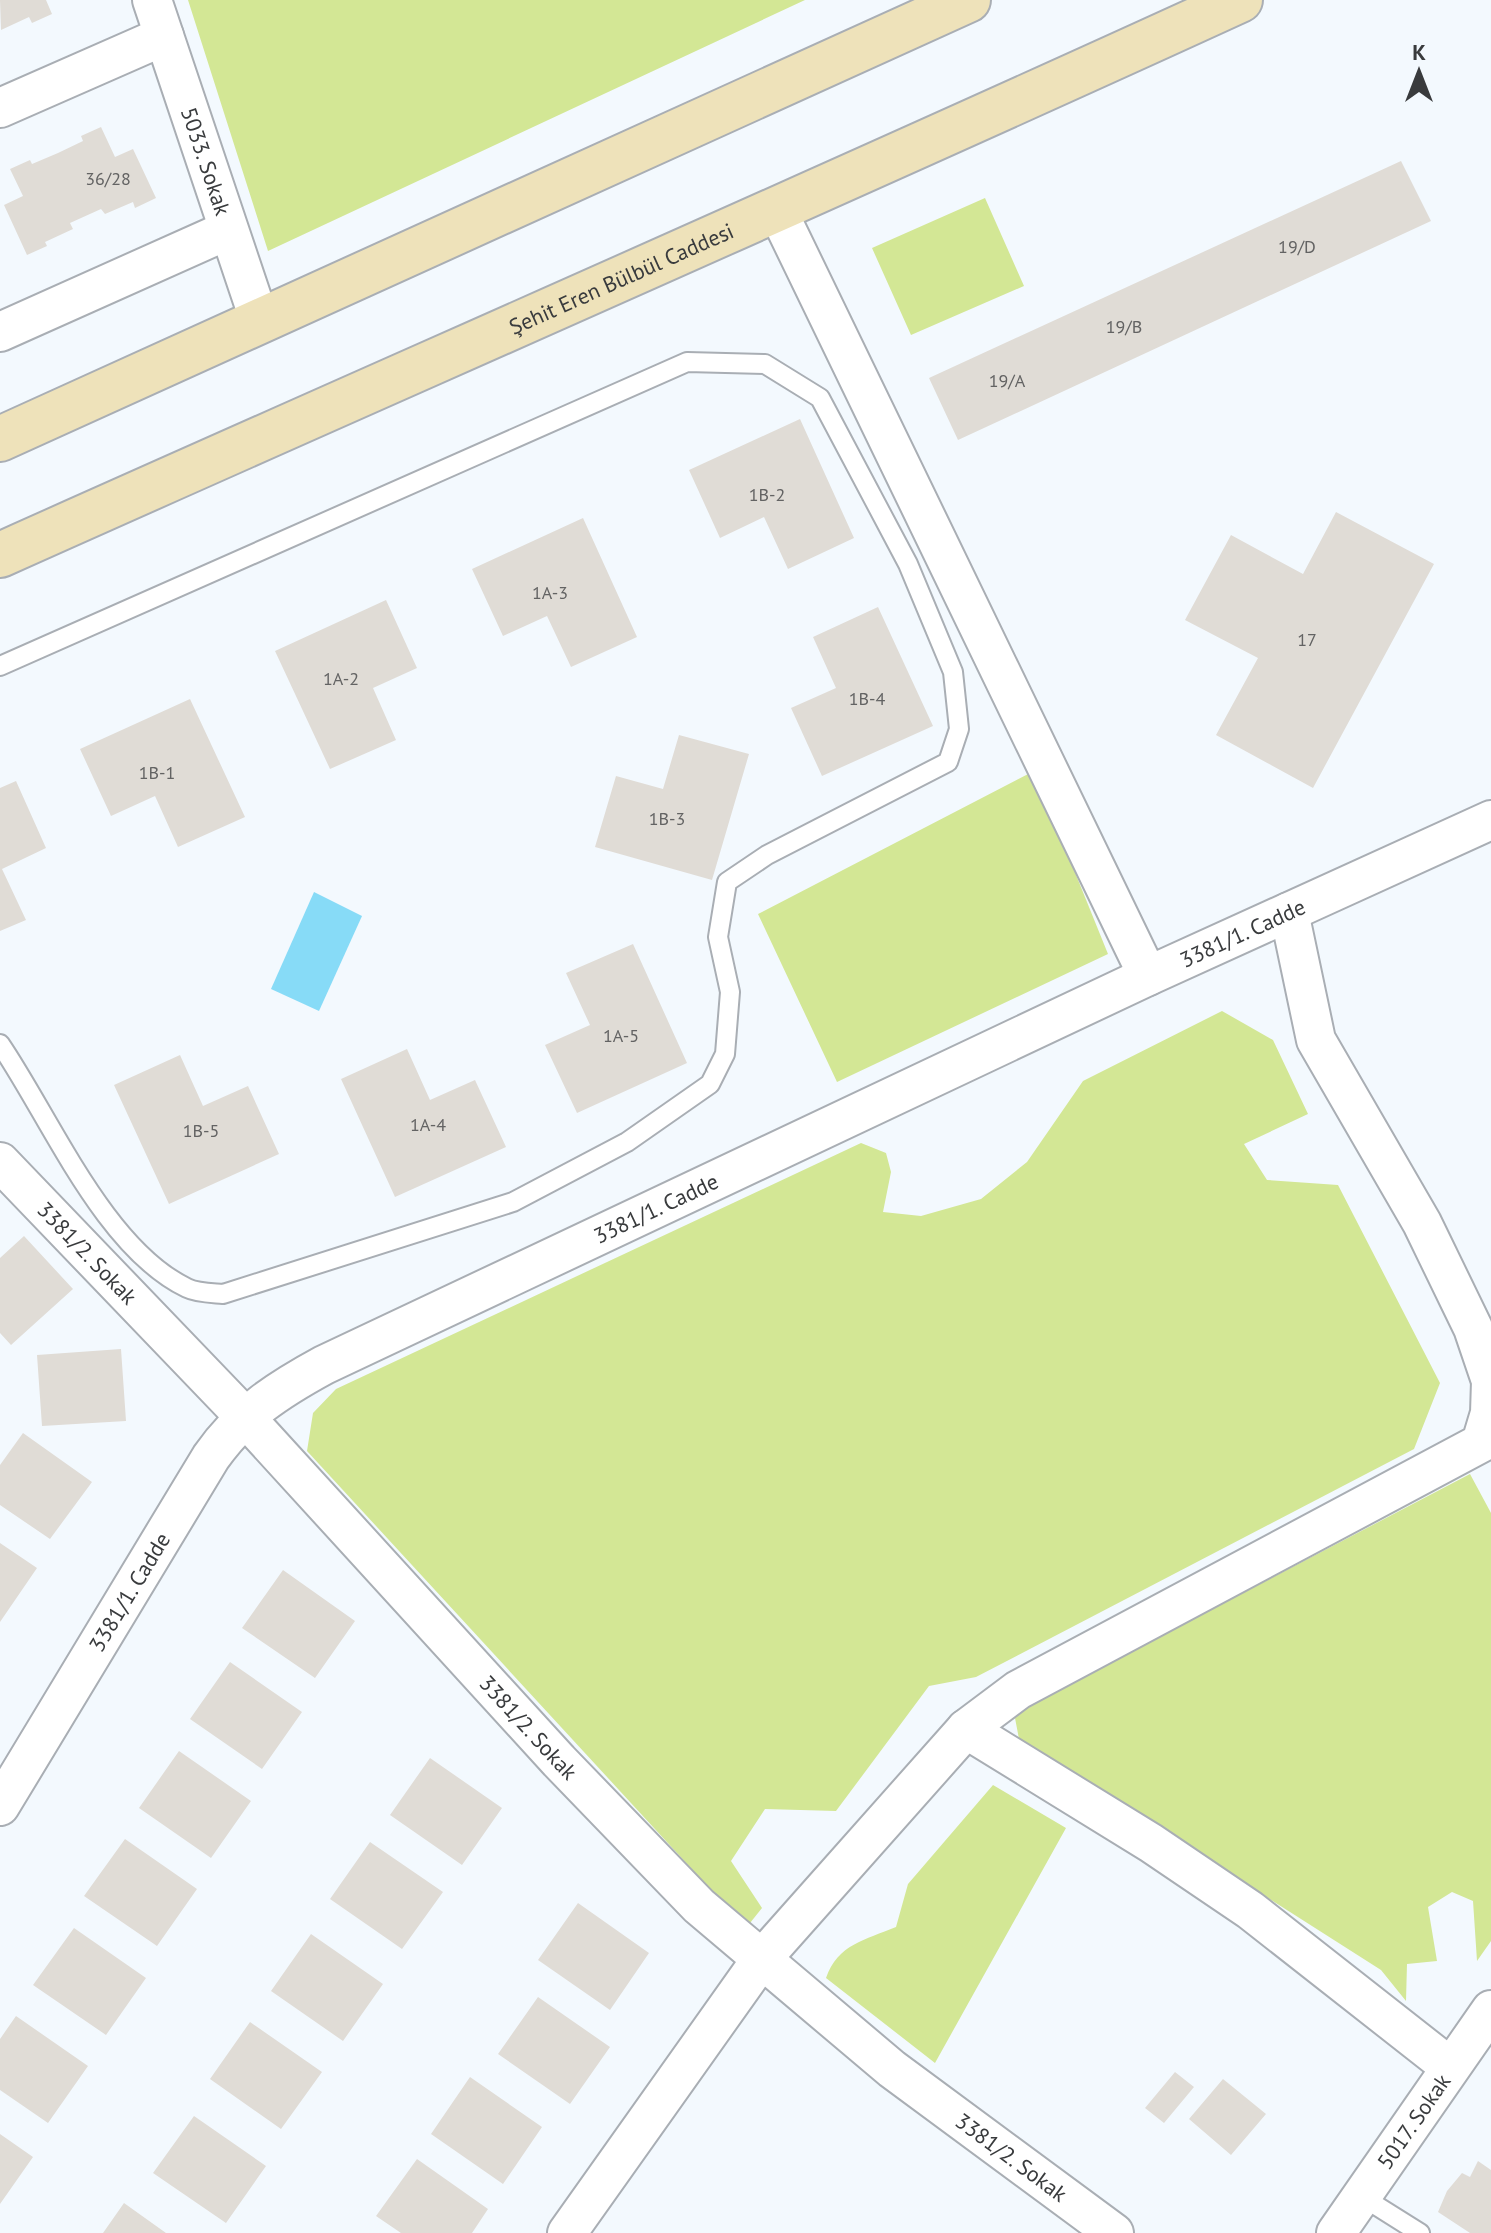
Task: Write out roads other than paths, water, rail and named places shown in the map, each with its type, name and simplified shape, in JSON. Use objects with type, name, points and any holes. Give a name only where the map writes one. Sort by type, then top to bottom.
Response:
[{"type":"main road","points":[[0,439],[260,322],[916,10],[968,0]]},
{"type":"main road","name":"Şehit Eren Bülbül Caddesi","points":[[0,555],[516,324],[778,212],[1240,0]]},
{"type":"street","name":"5033. Sokak","points":[[152,0],[260,322]]},
{"type":"street","points":[[0,108],[164,36]]},
{"type":"street","points":[[778,212],[1148,976]]},
{"type":"street","points":[[0,332],[228,230]]},
{"type":"street","name":"3381/1. Cadde","points":[[0,1806],[211,1457],[244,1416],[324,1365],[1148,976],[1491,820]]},
{"type":"street","points":[[567,2233],[760,1961],[966,1729],[1030,1684],[1486,1451],[1491,1381],[1473,1328],[1422,1223],[1316,1040],[1289,912]]},
{"type":"street","name":"3381/2. Sokak","points":[[0,1162],[244,1416],[569,1771],[699,1906],[760,1961],[892,2069],[1114,2233]]},
{"type":"street","points":[[966,1729],[1151,1843],[1250,1910],[1450,2067]]},
{"type":"street","name":"5017. Sokak","points":[[1336,2233],[1491,2010]]},
{"type":"lane","points":[[0,666],[687,362],[765,364],[820,398],[828,411],[908,564],[953,672],[959,729],[948,762],[767,855],[727,882],[718,937],[730,992],[727,1038],[725,1054],[710,1084],[627,1142],[513,1202],[223,1294],[190,1290],[158,1271],[90,1195],[25,1080],[0,1044]]},
{"type":"lane","points":[[1361,2196],[1420,2233]]},
{"type":"water","points":[[314,892],[362,916],[319,1011],[271,989]]}]
